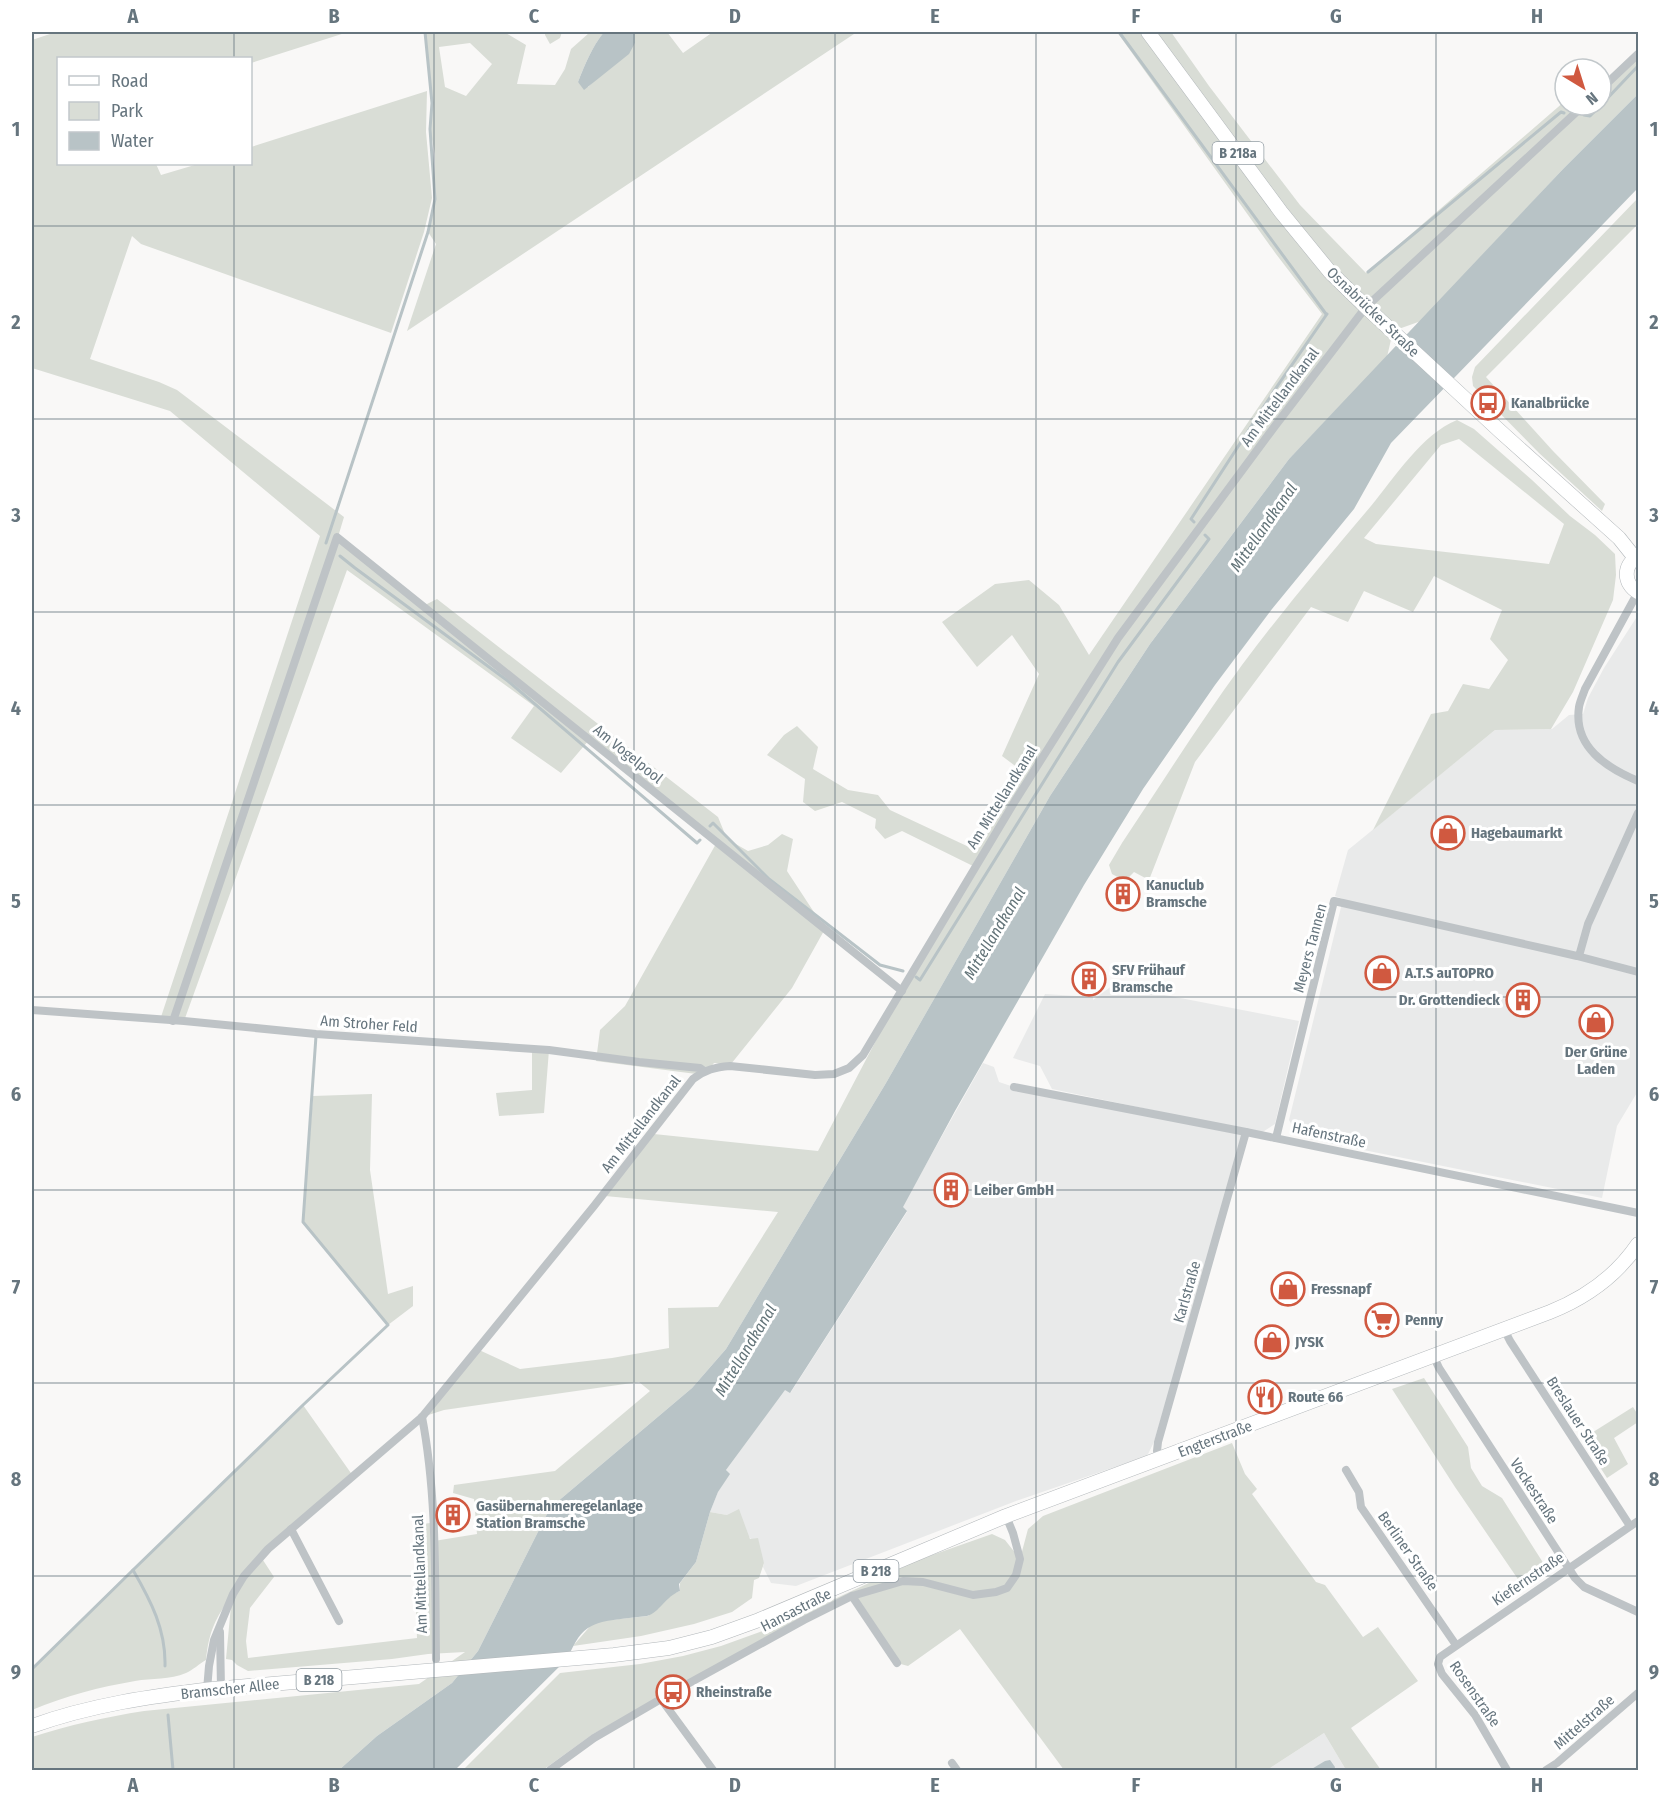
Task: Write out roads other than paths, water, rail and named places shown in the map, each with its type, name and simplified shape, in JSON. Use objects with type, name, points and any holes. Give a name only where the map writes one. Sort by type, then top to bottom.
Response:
[{"type":"main road","name":"Osnabrücker Straße","points":[[1148,32],[1281,212],[1330,272],[1637,557]]},
{"type":"main road","points":[[1637,557],[1630,562],[1626,572],[1630,585],[1638,592]]},
{"type":"main road","name":"Engterstraße","points":[[433,1664],[584,1658],[669,1648],[712,1637],[1006,1516],[1160,1460],[1564,1306],[1593,1289],[1615,1272],[1638,1244]]},
{"type":"main road","name":"Bramscher Allee","points":[[32,1726],[61,1715],[106,1705],[433,1664]]},
{"type":"street","points":[[1613,77],[1638,54]]},
{"type":"street","name":"Am Mittellandkanal","points":[[214,1690],[210,1656],[220,1624],[244,1576],[268,1549],[422,1417],[587,1215],[693,1079],[704,1071],[730,1066],[815,1075],[834,1074],[849,1068],[863,1055],[1015,801],[1118,638],[1275,426],[1366,307],[1571,117]]},
{"type":"street","name":"Am Vogelpool","points":[[173,1021],[337,537],[902,991]]},
{"type":"street","points":[[1638,592],[1590,680],[1579,706],[1580,725],[1593,753],[1606,765],[1638,781]]},
{"type":"street","points":[[1579,956],[1588,924],[1638,813]]},
{"type":"street","name":"Meyers Tannen","points":[[1276,1138],[1334,901],[1579,956],[1638,972]]},
{"type":"street","name":"Am Stroher Feld","points":[[32,1010],[316,1034],[549,1050],[700,1068],[704,1071]]},
{"type":"street","name":"Hafenstraße","points":[[1014,1087],[1276,1138],[1638,1213]]},
{"type":"street","name":"Karlstraße","points":[[1160,1460],[1157,1451],[1158,1442],[1246,1132]]},
{"type":"street","name":"Breslauer Straße","points":[[1504,1329],[1630,1526]]},
{"type":"street","name":"Vockestraße","points":[[1433,1355],[1439,1368],[1575,1578],[1584,1587],[1638,1612]]},
{"type":"street","name":"Am Mittellandkanal","points":[[422,1417],[427,1445],[434,1541],[433,1664]]},
{"type":"street","name":"Berliner Straße","points":[[1346,1470],[1359,1492],[1360,1507],[1456,1645]]},
{"type":"street","name":"Hansastraße","points":[[550,1770],[594,1738],[661,1699],[852,1596],[903,1581],[923,1582],[973,1595],[996,1592],[1007,1587],[1016,1575],[1020,1559],[1006,1516]]},
{"type":"street","name":"Kiefernstraße","points":[[1438,1664],[1440,1657],[1456,1645],[1638,1521]]},
{"type":"street","points":[[291,1529],[339,1621]]},
{"type":"street","points":[[852,1596],[897,1663]]},
{"type":"street","name":"Am Mittellandkanal","points":[[214,1690],[220,1624]]},
{"type":"street","name":"Rosenstraße","points":[[1438,1664],[1442,1674],[1475,1715],[1507,1770]]},
{"type":"street","name":"Mittelstraße","points":[[1546,1770],[1638,1693]]},
{"type":"street","points":[[661,1699],[713,1770]]},
{"type":"water","points":[[604,32],[635,32],[635,43],[629,54],[584,90],[578,82],[592,50]]},
{"type":"water","name":"Mittellandkanal","points":[[1638,94],[1638,188],[1391,443],[1354,509],[1272,609],[1215,685],[1143,789],[1084,885],[955,1111],[903,1207],[907,1211],[790,1393],[785,1390],[726,1470],[730,1474],[718,1492],[696,1562],[679,1584],[680,1591],[647,1616],[598,1623],[584,1631],[573,1646],[568,1658],[455,1770],[339,1770],[377,1736],[452,1683],[478,1651],[550,1508],[692,1388],[726,1349],[886,1083],[1050,796],[1150,644],[1289,459],[1564,168]]},
{"type":"water","points":[[1330,1760],[1335,1767],[1334,1770],[1310,1770],[1325,1761]]},
{"type":"waterway","points":[[326,543],[428,232],[435,199],[430,129],[432,103],[425,32]]},
{"type":"waterway","points":[[1119,32],[1326,314]]},
{"type":"waterway","points":[[1613,92],[1638,66]]},
{"type":"waterway","points":[[1368,272],[1555,117]]},
{"type":"waterway","points":[[1194,522],[1191,519],[1327,314]]},
{"type":"waterway","points":[[916,977],[920,980],[1118,662],[1209,539],[1205,535]]},
{"type":"waterway","points":[[340,556],[508,681],[697,843],[700,840]]},
{"type":"waterway","points":[[710,826],[713,823],[769,879],[880,965],[903,971]]},
{"type":"waterway","points":[[165,1666],[160,1628],[146,1593],[133,1570],[388,1325],[303,1222],[316,1036]]},
{"type":"waterway","points":[[32,1669],[133,1570]]},
{"type":"waterway","points":[[168,1715],[173,1770]]},
{"type":"place","name":"Kanalbrücke","points":[[1488,403]]},
{"type":"place","name":"Hagebaumarkt","points":[[1448,833]]},
{"type":"place","name":"Kanuclub Bramsche","points":[[1123,894]]},
{"type":"place","name":"A.T.S auTOPRO","points":[[1382,973]]},
{"type":"place","name":"SFV Frühauf Bramsche","points":[[1089,979]]},
{"type":"place","name":"Dr. Grottendieck","points":[[1523,1000]]},
{"type":"place","name":"Der Grüne Laden","points":[[1596,1022]]},
{"type":"place","name":"Leiber GmbH","points":[[951,1190]]},
{"type":"place","name":"Fressnapf","points":[[1288,1289]]},
{"type":"place","name":"Penny","points":[[1382,1320]]},
{"type":"place","name":"JYSK","points":[[1272,1342]]},
{"type":"place","name":"Route 66","points":[[1265,1397]]},
{"type":"place","name":"Gasübernahmeregelanlage Station Bramsche","points":[[453,1515]]},
{"type":"place","name":"Rheinstraße","points":[[673,1692]]}]
